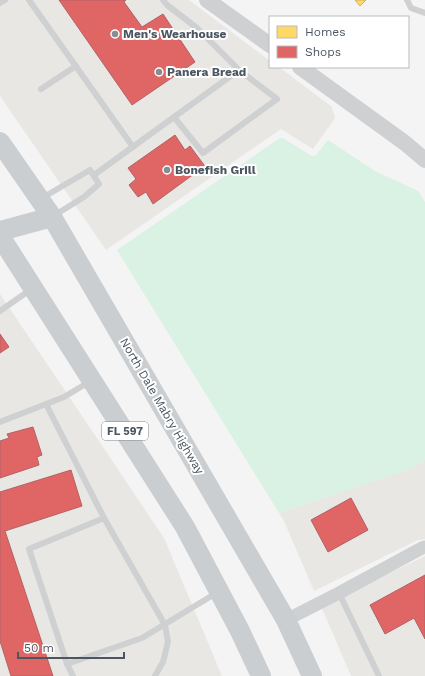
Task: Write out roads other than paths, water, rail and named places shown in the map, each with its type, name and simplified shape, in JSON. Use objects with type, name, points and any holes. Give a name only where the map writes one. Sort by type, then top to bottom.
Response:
[{"type":"main road","name":"North Dale Mabry Highway","points":[[0,142],[52,217],[286,620],[312,676]]},
{"type":"main road","points":[[0,231],[40,200]]},
{"type":"main road","points":[[0,231],[52,217]]},
{"type":"main road","name":"FL 597","points":[[0,236],[185,527],[261,676]]},
{"type":"street","points":[[207,0],[269,44]]},
{"type":"street","points":[[301,68],[405,142],[425,160]]},
{"type":"street","points":[[286,620],[425,547]]},
{"type":"lane","points":[[0,3],[5,0]]},
{"type":"lane","points":[[29,0],[133,147]]},
{"type":"lane","points":[[163,0],[167,5],[197,28],[239,70],[277,99],[203,154],[174,117]]},
{"type":"lane","points":[[407,0],[411,8],[425,13]]},
{"type":"lane","points":[[42,89],[76,66]]},
{"type":"lane","points":[[94,175],[239,70]]},
{"type":"lane","points":[[40,200],[90,170],[94,175],[99,184],[84,197],[52,217]]},
{"type":"lane","points":[[0,311],[33,288]]},
{"type":"lane","points":[[0,422],[64,397],[92,380]]},
{"type":"lane","points":[[46,404],[104,518],[165,625],[168,642],[163,662],[155,676]]},
{"type":"lane","points":[[73,676],[67,664],[29,549],[104,518]]},
{"type":"lane","points":[[67,664],[142,638],[219,592]]},
{"type":"lane","points":[[339,593],[379,676]]},
{"type":"place","name":"Men's Wearhouse","points":[[115,34]]},
{"type":"place","name":"Panera Bread","points":[[159,72]]},
{"type":"place","name":"Bonefish Grill","points":[[167,170]]}]
